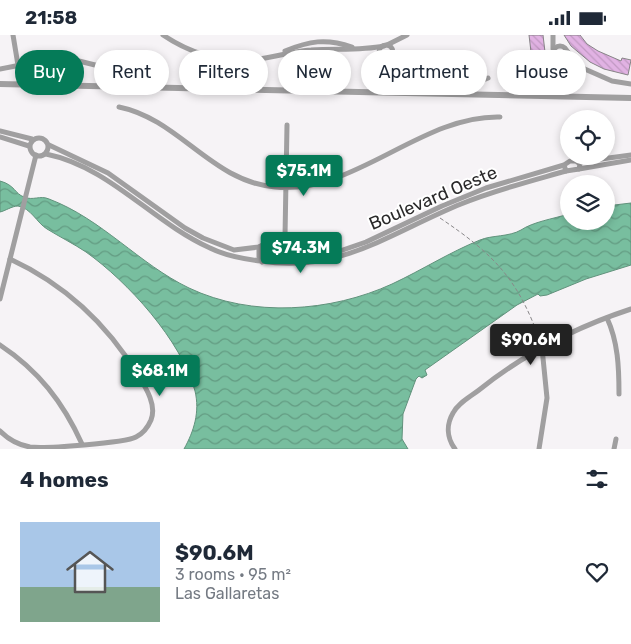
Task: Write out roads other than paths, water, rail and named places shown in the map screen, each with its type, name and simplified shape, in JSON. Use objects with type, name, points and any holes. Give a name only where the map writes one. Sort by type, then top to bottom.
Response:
[{"type":"street","points":[[13,35],[16,50]]},
{"type":"street","points":[[163,35],[180,47],[218,59],[258,59],[277,55],[303,44],[332,41],[357,49]]},
{"type":"street","points":[[318,50],[367,49],[385,46],[399,41],[407,35]]},
{"type":"street","points":[[554,35],[565,50]]},
{"type":"street","points":[[553,50],[554,35]]},
{"type":"street","points":[[332,41],[332,49]]},
{"type":"street","points":[[394,50],[399,41]]},
{"type":"street","points":[[303,44],[305,50]]},
{"type":"street","points":[[385,46],[390,47],[392,50]]},
{"type":"street","points":[[381,50],[385,46]]},
{"type":"street","points":[[554,50],[555,47],[561,46]]},
{"type":"street","points":[[0,69],[15,66]]},
{"type":"street","points":[[586,69],[612,81],[631,85]]},
{"type":"street","points":[[0,84],[631,98]]},
{"type":"street","points":[[118,107],[139,111],[157,121],[217,166],[237,177],[261,185],[286,188],[298,188],[324,183],[444,129],[484,117],[500,117]]},
{"type":"street","points":[[285,236],[287,125]]},
{"type":"street","points":[[0,131],[32,139],[42,139],[49,145],[46,154],[36,155]]},
{"type":"street","points":[[0,137],[28,146],[36,155]]},
{"type":"street","points":[[28,146],[32,139]]},
{"type":"street","name":"Boulevard Oeste","points":[[49,145],[87,162],[129,190],[180,233],[234,250],[259,247],[273,239],[285,236],[297,240],[308,247],[326,252],[337,252],[443,209],[564,165]]},
{"type":"street","name":"Boulevard Oeste","points":[[46,154],[82,167],[129,190]]},
{"type":"street","points":[[0,299],[36,155]]},
{"type":"street","points":[[579,165],[579,169],[631,155]]},
{"type":"street","points":[[615,159],[631,160]]},
{"type":"street","points":[[564,165],[566,171]]},
{"type":"street","name":"Boulevard Oeste","points":[[528,179],[579,169]]},
{"type":"street","name":"Boulevard Oeste","points":[[202,241],[235,257],[262,262],[285,264],[329,260],[368,247],[435,215],[443,209]]},
{"type":"street","points":[[366,241],[368,247]]},
{"type":"street","points":[[259,247],[259,257],[262,262]]},
{"type":"street","points":[[308,247],[310,252],[308,262]]},
{"type":"street","points":[[0,431],[10,439],[31,447],[128,440],[141,434],[152,415],[153,406],[148,394],[117,343],[88,312],[53,283],[10,259]]},
{"type":"street","points":[[454,449],[448,433],[449,421],[455,410],[486,384],[542,348],[631,309]]},
{"type":"street","points":[[607,318],[614,336],[617,352],[619,394]]},
{"type":"street","points":[[0,345],[26,364],[48,387],[66,412],[82,444]]},
{"type":"street","points":[[540,449],[548,398],[542,348]]},
{"type":"street","points":[[614,449],[616,439]]},
{"type":"water","points":[[0,181],[12,187],[24,197],[46,198],[86,218],[153,267],[189,288],[213,298],[265,307],[291,308],[343,301],[392,284],[480,240],[511,234],[537,223],[560,217],[560,230],[615,230],[615,205],[631,203],[631,265],[586,279],[547,295],[540,296],[538,294],[517,305],[425,370],[427,375],[422,378],[419,376],[416,379],[403,414],[402,439],[408,449],[184,449],[195,421],[197,406],[195,391],[178,352],[151,314],[119,279],[102,264],[86,252],[47,229],[23,207],[16,206],[0,212]]}]
